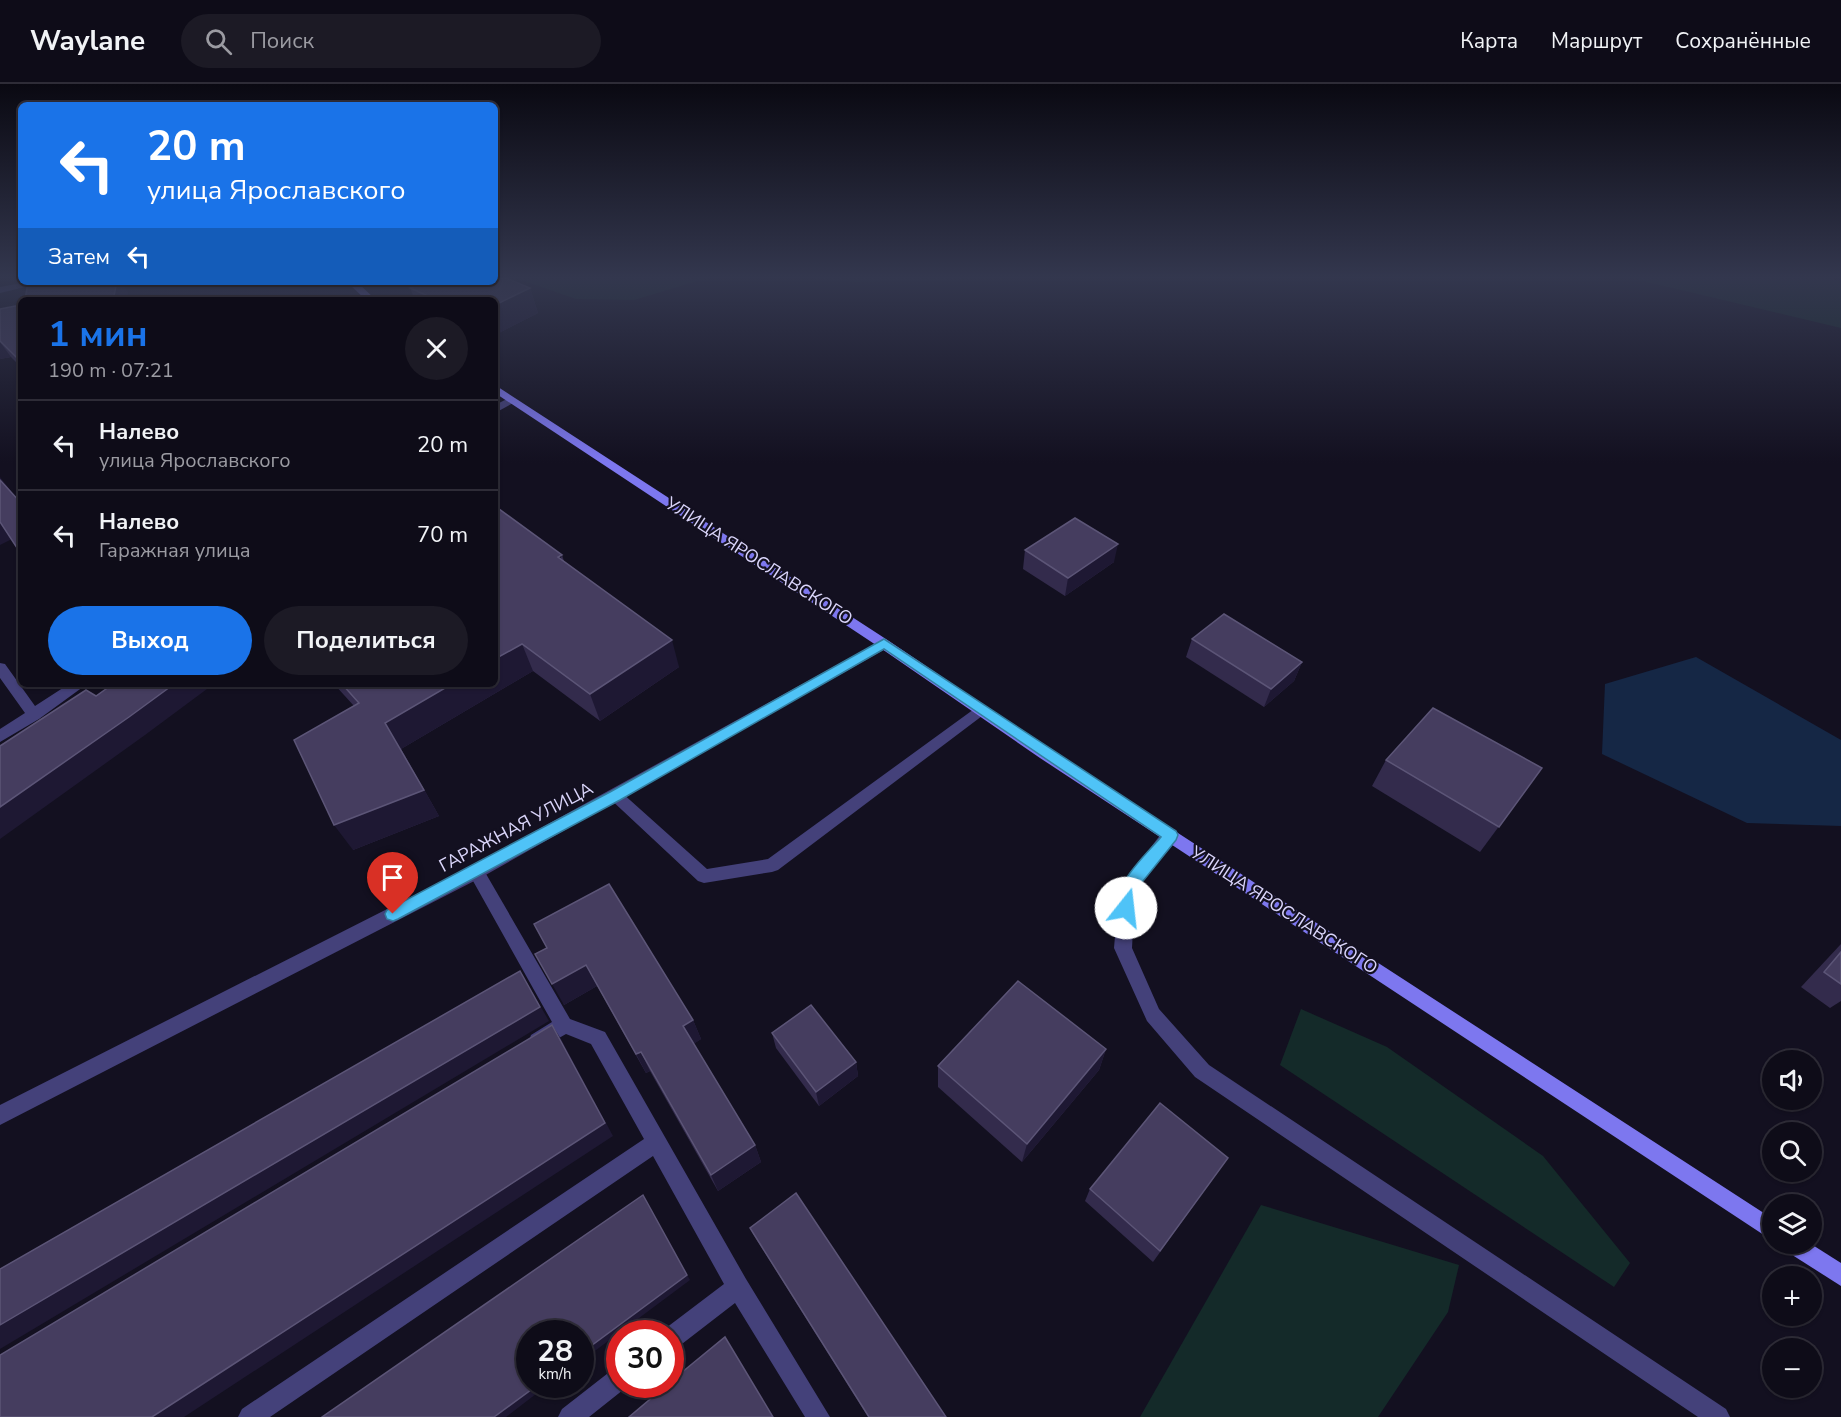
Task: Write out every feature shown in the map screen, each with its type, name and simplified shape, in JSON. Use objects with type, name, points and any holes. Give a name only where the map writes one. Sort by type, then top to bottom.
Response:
[{"type":"street","name":"УЛИЦА ЯРОСЛАВСКОГО","points":[[498,390],[1762,1224]]},
{"type":"street","points":[[498,408],[511,400]]},
{"type":"street","name":"ГАРАЖНАЯ УЛИЦА","points":[[0,1115],[476,872],[884,644]]},
{"type":"street","points":[[0,668],[34,715]]},
{"type":"street","points":[[0,736],[76,687]]},
{"type":"street","points":[[615,796],[704,876],[772,865],[981,709]]},
{"type":"street","points":[[1170,835],[1127,889],[1123,948],[1153,1015],[1202,1071],[1718,1417]]},
{"type":"street","points":[[476,872],[564,1025],[598,1038],[738,1287],[818,1417]]},
{"type":"street","points":[[523,1050],[564,1025]]},
{"type":"street","points":[[250,1417],[655,1143]]},
{"type":"street","points":[[1808,1254],[1841,1275]]},
{"type":"street","points":[[684,1328],[738,1287]]},
{"type":"street","points":[[570,1417],[606,1389]]},
{"type":"green space","points":[[1301,1009],[1387,1047],[1543,1156],[1630,1263],[1614,1287],[1280,1065]]},
{"type":"green space","points":[[1261,1205],[1459,1265],[1448,1312],[1378,1417],[1140,1417]]},
{"type":"water","points":[[1696,657],[1841,740],[1841,826],[1747,823],[1602,754],[1605,684]]},
{"type":"building","points":[[0,338],[18,338],[18,359],[0,341]]},
{"type":"building","points":[[0,480],[18,500],[18,549],[0,522]]},
{"type":"building","points":[[498,508],[562,555],[558,557],[672,640],[590,694],[522,644],[498,657]]},
{"type":"building","points":[[1075,518],[1118,544],[1068,578],[1025,550]]},
{"type":"building","points":[[1224,614],[1302,662],[1271,689],[1192,639]]},
{"type":"building","points":[[109,687],[170,687],[0,807],[0,746],[86,690],[96,696]]},
{"type":"building","points":[[345,687],[447,687],[385,723],[424,790],[334,825],[294,740],[359,703]]},
{"type":"building","points":[[1433,708],[1542,768],[1499,827],[1386,760]]},
{"type":"building","points":[[609,884],[693,1020],[683,1026],[755,1145],[711,1175],[641,1052],[636,1054],[586,965],[552,984],[535,954],[547,948],[534,924]]},
{"type":"building","points":[[1841,952],[1841,984],[1824,972]]},
{"type":"building","points":[[520,971],[540,1007],[0,1325],[0,1269]]},
{"type":"building","points":[[1018,981],[1106,1049],[1027,1144],[938,1066]]},
{"type":"building","points":[[811,1005],[856,1062],[816,1092],[772,1033]]},
{"type":"building","points":[[552,1025],[605,1123],[152,1417],[0,1417],[0,1355]]},
{"type":"building","points":[[1160,1103],[1228,1158],[1160,1251],[1090,1189]]},
{"type":"building","points":[[796,1193],[946,1417],[869,1417],[750,1228]]},
{"type":"building","points":[[643,1195],[687,1275],[626,1320],[606,1320],[606,1335],[594,1344],[594,1320],[516,1320],[516,1398],[520,1398],[494,1417],[322,1417]]},
{"type":"building","points":[[725,1337],[773,1417],[629,1417],[651,1398],[684,1398],[684,1371]]},
{"type":"route","points":[[393,914],[476,872],[615,796],[884,644],[1045,754],[1170,835],[1127,889],[1126,908]]}]
